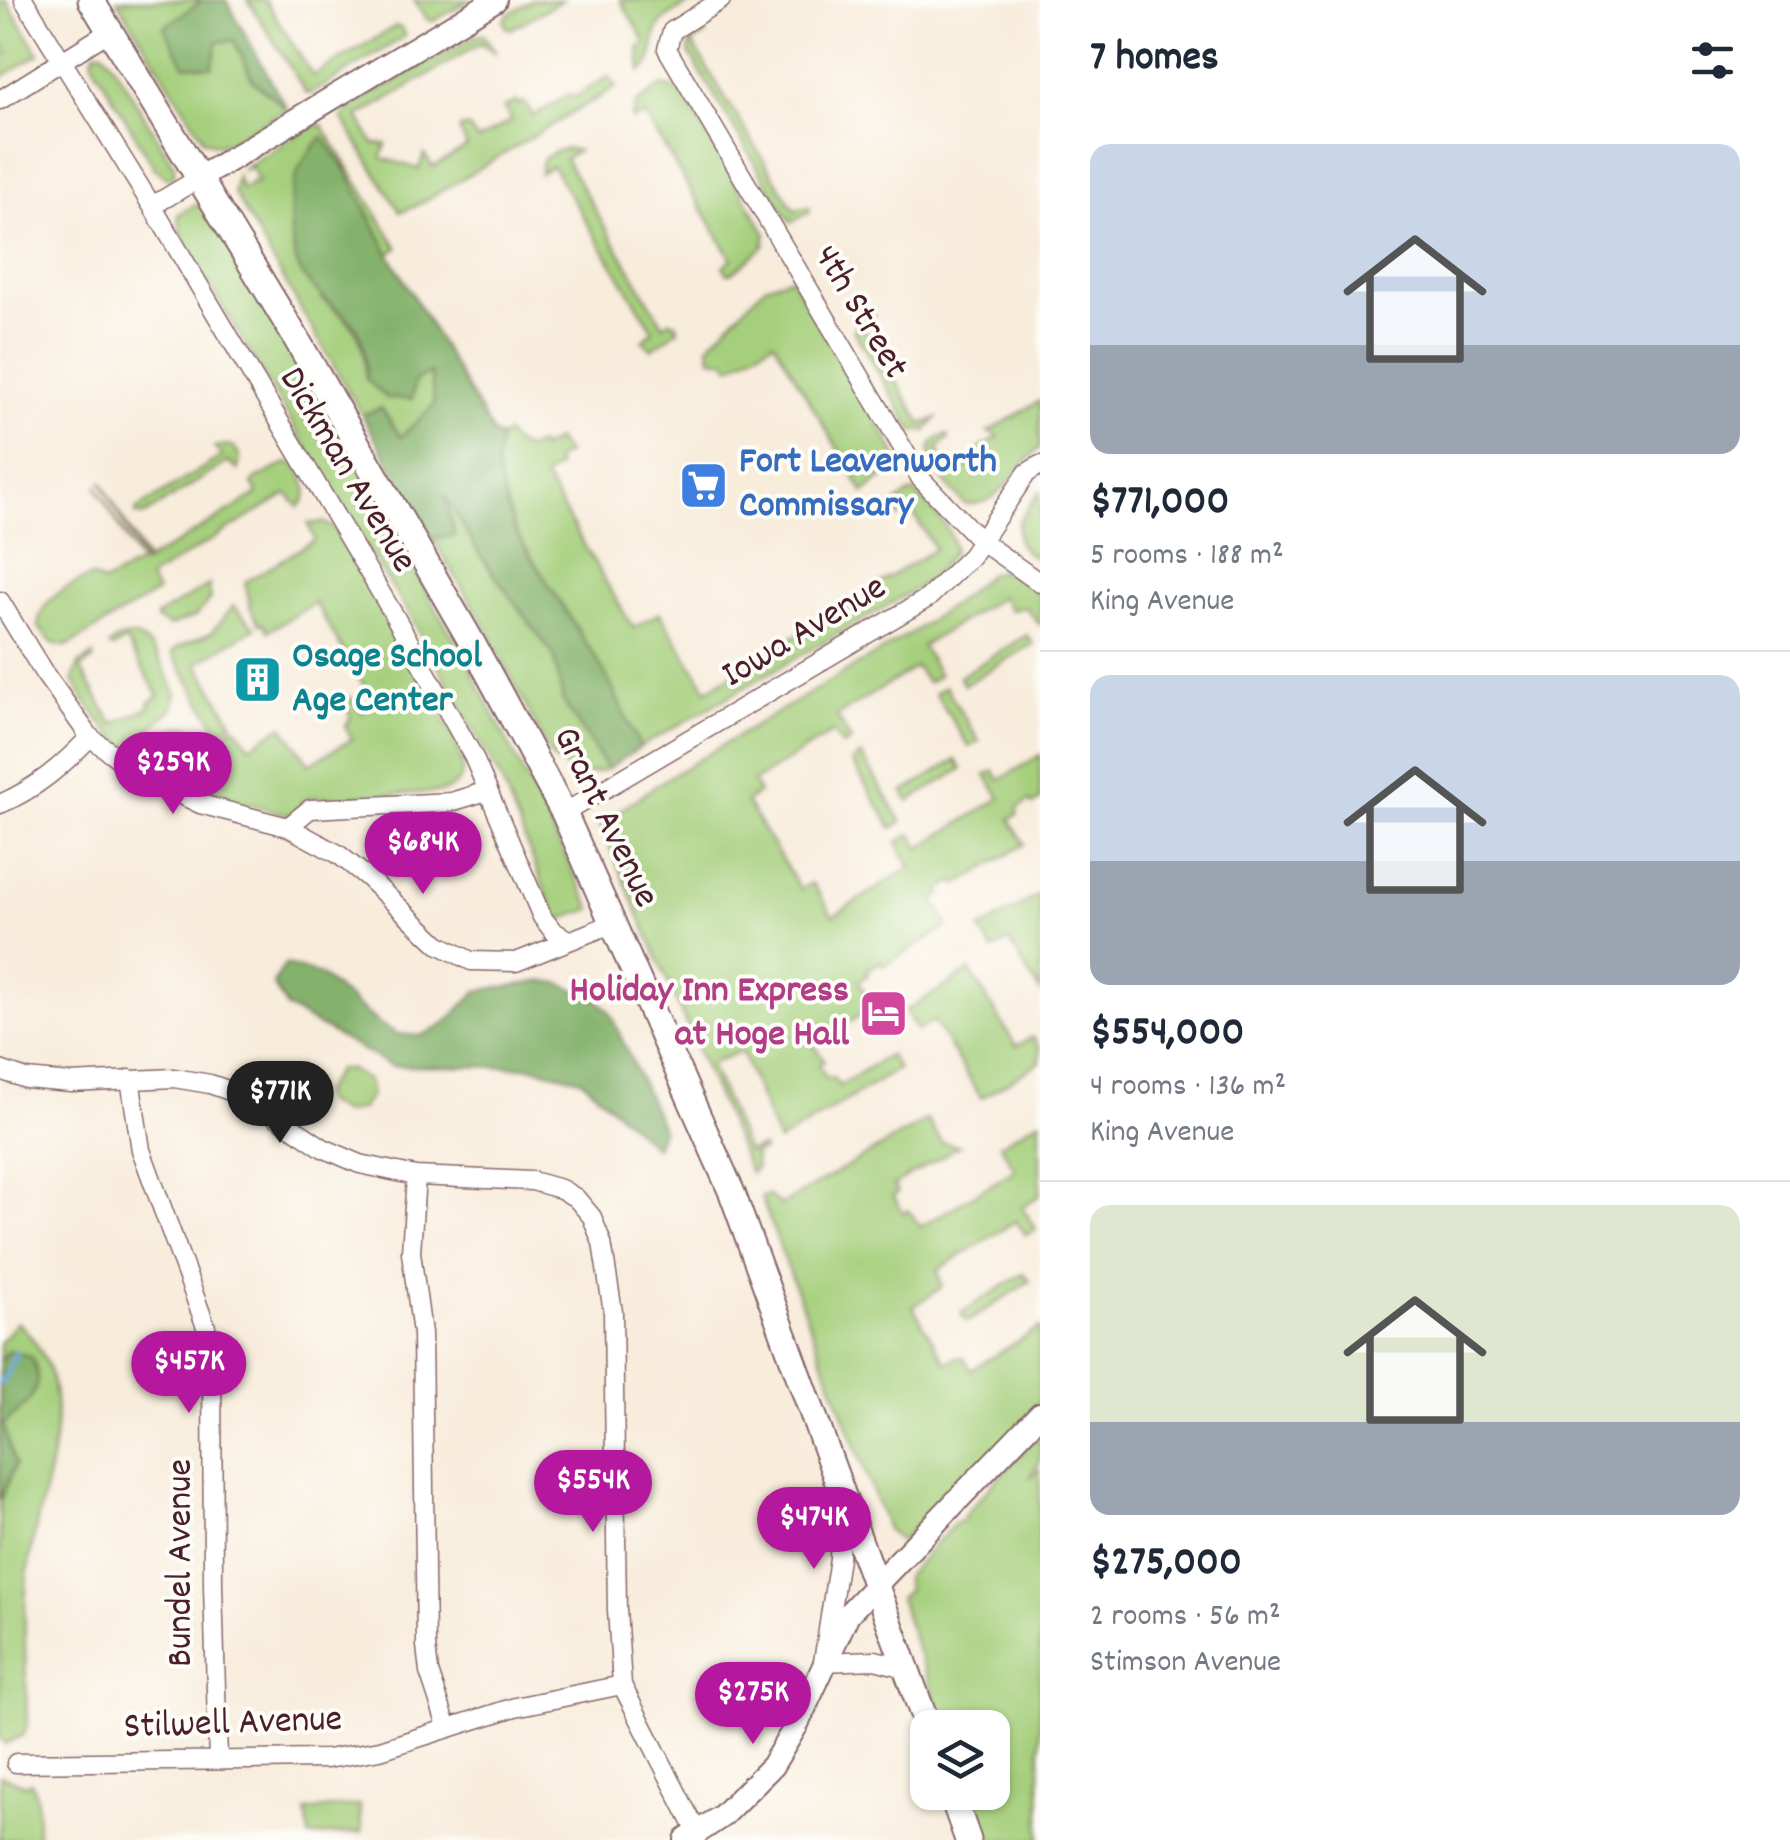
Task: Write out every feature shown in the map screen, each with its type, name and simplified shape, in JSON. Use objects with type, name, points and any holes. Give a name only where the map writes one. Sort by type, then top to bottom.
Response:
[{"type":"main road","name":"Grant Avenue","points":[[91,0],[201,177],[471,641],[564,814],[728,1182],[921,1710]]},
{"type":"main road","points":[[957,1810],[968,1840]]},
{"type":"street","name":"Dickman Avenue","points":[[24,0],[152,206],[394,615],[472,756],[542,917],[553,931],[568,940]]},
{"type":"street","points":[[152,206],[495,0]]},
{"type":"street","name":"4th Street","points":[[721,0],[683,22],[668,40],[668,49],[686,82],[920,480],[981,541],[1040,583]]},
{"type":"street","points":[[0,100],[110,31]]},
{"type":"street","name":"Iowa Avenue","points":[[564,814],[928,598],[971,556],[1027,473],[1040,464]]},
{"type":"street","points":[[0,601],[67,708],[90,737],[140,775],[200,804],[288,827],[338,854],[438,944],[472,962],[516,962],[614,924]]},
{"type":"street","points":[[0,804],[58,770],[90,737]]},
{"type":"street","points":[[288,827],[310,808],[451,802],[487,791]]},
{"type":"street","points":[[0,1070],[26,1079],[174,1078],[210,1084],[246,1097],[323,1148],[360,1164],[416,1176],[532,1181],[576,1198],[592,1216],[608,1270],[614,1326],[617,1610],[622,1685],[692,1837],[737,1803],[772,1766],[796,1726],[848,1614],[1040,1414]]},
{"type":"street","name":"Bundel Avenue","points":[[130,1079],[141,1150],[206,1327],[212,1354],[212,1584],[218,1760]]},
{"type":"street","points":[[416,1176],[411,1252],[423,1372],[426,1646],[428,1672],[447,1726]]},
{"type":"street","points":[[823,1662],[839,1558],[841,1487]]},
{"type":"street","points":[[823,1662],[875,1660],[906,1668]]},
{"type":"street","name":"Stilwell Avenue","points":[[16,1763],[327,1759],[359,1755],[516,1706],[622,1685]]},
{"type":"green space","points":[[0,0],[6,0],[39,54],[0,78],[0,58],[8,53],[0,40]]},
{"type":"green space","points":[[117,0],[197,0],[218,42],[235,40],[253,81],[287,109],[225,144],[204,140]]},
{"type":"green space","points":[[197,0],[226,0],[287,109],[253,81],[234,40],[218,42],[212,67],[184,65],[164,27],[199,3]]},
{"type":"green space","points":[[248,0],[265,0],[313,76],[396,26],[405,36],[311,94],[306,93]]},
{"type":"green space","points":[[414,0],[470,0],[434,21],[428,20]]},
{"type":"green space","points":[[532,0],[562,0],[511,29],[506,27],[508,14]]},
{"type":"green space","points":[[620,0],[697,0],[661,23],[649,62],[641,72],[639,48],[646,43]]},
{"type":"green space","points":[[700,29],[705,35],[692,43],[794,210],[809,207],[810,212],[792,222],[689,53],[691,34]]},
{"type":"green space","points":[[483,34],[496,53],[481,43],[358,117],[374,144],[386,144],[382,158],[419,169],[424,154],[433,167],[467,147],[459,131],[461,127],[469,128],[478,140],[512,120],[504,108],[517,101],[519,105],[524,102],[533,116],[609,76],[616,87],[400,212],[342,118],[349,108]]},
{"type":"green space","points":[[96,51],[103,51],[110,59],[174,165],[174,176],[168,179],[155,169],[94,65]]},
{"type":"green space","points":[[662,86],[680,90],[766,233],[764,246],[732,273],[727,273],[723,266],[732,259],[645,115],[633,120],[637,103]]},
{"type":"green space","points":[[322,125],[398,248],[389,254],[345,168],[322,299],[356,332],[363,350],[366,379],[387,398],[430,372],[435,405],[401,437],[381,408],[362,415],[234,193],[237,176],[242,190],[259,179],[252,166],[242,171],[245,167],[312,126]]},
{"type":"green space","points":[[322,137],[345,168],[389,254],[493,434],[500,438],[496,469],[514,530],[604,671],[640,747],[607,769],[563,701],[554,656],[480,555],[444,494],[455,536],[432,538],[362,415],[381,408],[401,437],[434,405],[431,373],[415,380],[412,399],[387,398],[366,379],[359,331],[316,291],[298,267],[292,239],[292,194],[301,165]]},
{"type":"green space","points":[[571,149],[577,151],[565,159],[663,325],[670,321],[677,324],[678,330],[652,349],[643,341],[653,330],[552,166],[540,173],[545,158]]},
{"type":"green space","points":[[195,205],[208,210],[366,478],[461,650],[592,909],[562,919],[555,915],[501,780],[407,610],[182,239],[178,215]]},
{"type":"green space","points":[[791,277],[895,452],[898,464],[864,493],[774,341],[730,367],[726,360],[711,358],[709,345],[765,286]]},
{"type":"green space","points":[[872,310],[874,316],[861,324],[922,424],[936,419],[926,431],[913,431],[854,331],[858,318]]},
{"type":"green space","points":[[1040,401],[1040,448],[998,493],[977,504],[965,504],[935,467],[931,448],[936,440],[947,435],[949,439],[937,449],[950,469],[961,462],[966,468],[983,458],[978,450],[999,436],[988,432]]},
{"type":"green space","points":[[506,434],[524,448],[539,445],[541,449],[556,440],[566,454],[555,460],[558,467],[544,477],[633,628],[660,613],[707,690],[935,549],[913,513],[897,517],[892,513],[891,507],[908,494],[915,492],[940,518],[954,551],[930,579],[899,599],[640,747],[604,671],[514,530],[495,469],[500,438]]},
{"type":"green space","points":[[226,445],[240,456],[238,470],[228,462],[143,516],[136,514],[137,509],[222,456],[214,447]]},
{"type":"green space","points":[[287,463],[296,465],[306,486],[306,496],[299,507],[287,494],[149,578],[157,592],[71,644],[56,645],[38,626],[44,608],[65,589],[92,577],[103,583],[140,563],[96,486],[142,564],[145,563],[101,482],[147,561],[258,494],[252,484],[256,479]]},
{"type":"green space","points":[[441,489],[480,555],[554,656],[563,701],[607,769],[578,772],[552,758],[483,622],[432,538],[454,536]]},
{"type":"green space","points":[[1040,491],[1040,560],[1018,542],[1018,523]]},
{"type":"green space","points":[[323,522],[334,528],[455,738],[462,763],[457,783],[442,792],[309,798],[290,815],[185,783],[138,757],[117,740],[73,679],[79,664],[93,656],[80,668],[113,724],[150,707],[149,703],[159,696],[126,641],[113,648],[109,646],[132,636],[151,648],[176,693],[173,708],[149,730],[152,737],[182,727],[192,728],[201,734],[195,739],[199,747],[236,727],[250,746],[283,726],[309,764],[352,739],[345,727],[351,717],[342,699],[350,697],[362,713],[374,703],[315,603],[268,631],[251,609],[245,582],[315,540],[308,524]]},
{"type":"green space","points":[[1002,571],[1040,594],[1040,625],[1025,607],[1010,610],[1001,597],[922,646],[939,675],[927,683],[916,667],[837,716],[851,741],[843,746],[833,732],[753,782],[759,793],[746,802],[800,889],[812,883],[833,916],[911,867],[897,843],[911,834],[920,848],[1000,798],[986,775],[994,771],[1000,780],[1040,755],[1040,800],[1018,808],[1018,814],[1010,819],[1025,844],[957,885],[954,881],[940,890],[942,895],[934,900],[949,926],[884,966],[880,962],[866,971],[868,975],[859,981],[874,1007],[814,1044],[824,1061],[819,1065],[827,1079],[833,1077],[839,1086],[889,1055],[898,1069],[778,1142],[741,1051],[710,1064],[747,1152],[762,1147],[764,1150],[754,1154],[756,1168],[750,1173],[600,824],[664,780],[913,632],[989,574]]},
{"type":"green space","points":[[209,585],[211,599],[194,617],[170,626],[157,620],[157,616]]},
{"type":"green space","points":[[233,606],[255,628],[197,663],[233,723],[219,731],[172,653],[211,633]]},
{"type":"green space","points":[[1027,635],[1033,644],[964,685],[959,677]]},
{"type":"green space","points":[[945,686],[979,741],[969,747],[935,693]]},
{"type":"green space","points":[[861,755],[902,822],[892,828],[852,762]]},
{"type":"green space","points":[[956,760],[962,769],[909,801],[904,792]]},
{"type":"green space","points":[[1040,894],[1040,992],[1009,941],[993,950],[980,930]]},
{"type":"green space","points":[[285,964],[320,975],[381,1025],[398,1034],[420,1036],[432,1031],[448,1021],[477,991],[543,981],[559,983],[597,999],[609,1011],[662,1128],[655,1147],[581,1079],[531,1067],[391,1066],[287,1008],[273,984]]},
{"type":"green space","points":[[970,971],[1016,1046],[1033,1037],[1040,1049],[1040,1062],[981,1098],[934,1021],[917,1031],[905,1011]]},
{"type":"green space","points":[[350,1069],[368,1081],[371,1095],[361,1109],[343,1113],[324,1102],[322,1093],[337,1070]]},
{"type":"green space","points":[[927,1120],[942,1143],[959,1146],[894,1185],[898,1193],[893,1196],[903,1213],[909,1210],[920,1227],[1015,1170],[1000,1144],[1040,1120],[1040,1195],[1022,1207],[1036,1229],[1026,1235],[1016,1221],[938,1270],[942,1287],[913,1307],[946,1363],[964,1358],[971,1370],[1040,1328],[1040,1402],[966,1481],[900,1541],[887,1529],[761,1197],[768,1195],[781,1205]]},
{"type":"green space","points":[[1024,1273],[1030,1281],[967,1322],[961,1313]]},
{"type":"green space","points":[[17,1322],[40,1349],[52,1379],[56,1411],[54,1445],[27,1579],[27,1726],[23,1735],[5,1744],[0,1741],[0,1342]]},
{"type":"green space","points":[[9,1350],[32,1357],[37,1379],[32,1396],[3,1425],[15,1465],[0,1502],[0,1360]]},
{"type":"green space","points":[[1040,1433],[1040,1461],[1030,1478],[1040,1469],[1040,1840],[985,1840],[974,1810],[1010,1810],[1010,1710],[939,1710],[899,1598],[908,1590],[905,1577]]},
{"type":"green space","points":[[0,1775],[26,1785],[31,1782],[37,1798],[37,1840],[0,1840]]},
{"type":"green space","points":[[359,1805],[362,1832],[309,1837],[306,1811]]},
{"type":"waterway","points":[[0,1383],[16,1352]]},
{"type":"place","name":"Fort Leavenworth Commissary","points":[[704,485]]},
{"type":"place","name":"Osage School Age Center","points":[[257,680]]},
{"type":"place","name":"Holiday Inn Express at Hoge Hall","points":[[884,1014]]}]
